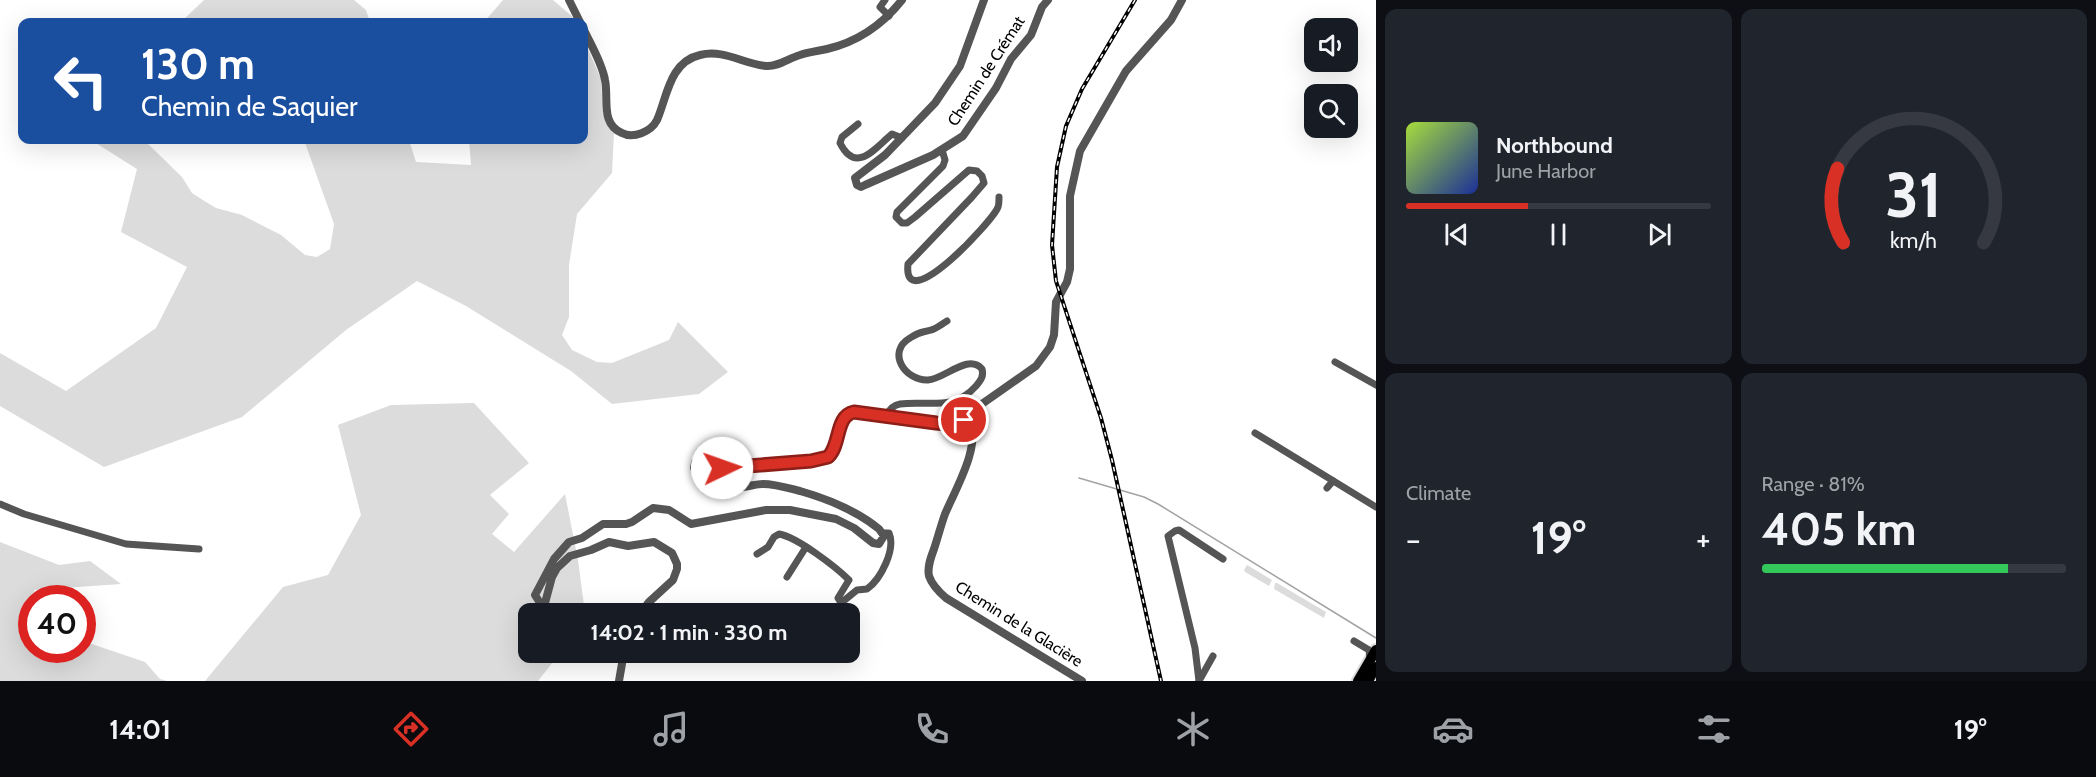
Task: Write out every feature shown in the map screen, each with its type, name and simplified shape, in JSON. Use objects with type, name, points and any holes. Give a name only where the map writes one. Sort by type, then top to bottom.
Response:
[{"type":"main road","points":[[1368,681],[1376,650]]},
{"type":"main road","points":[[1358,681],[1373,664]]},
{"type":"street","points":[[569,0],[578,18]]},
{"type":"street","points":[[885,0],[880,7],[889,16]]},
{"type":"street","points":[[588,40],[605,80],[606,110],[611,125],[623,134],[638,135],[656,122],[664,95],[672,79],[682,66],[697,55],[720,53],[751,63],[771,66],[802,54],[828,49],[870,30],[889,16],[902,0]]},
{"type":"street","name":"Chemin de Crémat","points":[[984,0],[956,74],[935,103],[902,138],[885,155],[855,178],[861,187],[942,150],[963,136],[996,88],[1011,59],[1031,34],[1042,7],[1048,0]]},
{"type":"street","points":[[757,554],[768,547],[774,537],[779,534],[806,547],[848,579],[848,583],[838,598],[841,603],[857,590],[867,589],[884,570],[891,539],[889,533],[883,533],[872,523],[825,499],[773,485],[756,484],[739,487],[712,481],[701,476],[694,468],[695,462],[700,460],[722,468],[823,459],[828,457],[835,448],[843,418],[846,414],[854,412],[947,424],[968,421],[979,406],[1036,366],[1048,351],[1054,335],[1056,302],[1070,269],[1070,196],[1080,151],[1126,71],[1171,20],[1182,0]]},
{"type":"street","points":[[858,124],[844,135],[840,143],[849,158],[860,158],[876,150],[892,134],[902,138]]},
{"type":"street","points":[[942,150],[945,160],[943,166],[897,212],[896,217],[902,223],[915,217],[969,171],[977,171],[984,183],[908,264],[907,271],[910,277],[916,281],[923,280],[947,264],[981,229],[998,207],[999,197]]},
{"type":"street","points":[[886,416],[889,410],[899,404],[931,405],[954,400],[975,387],[981,379],[982,369],[970,362],[929,380],[917,379],[902,367],[898,359],[898,352],[905,341],[947,321]]},
{"type":"street","points":[[1335,362],[1376,385]]},
{"type":"street","name":"Chemin de la Glacière","points":[[968,421],[973,434],[969,454],[930,562],[930,577],[935,588],[946,597],[1082,681]]},
{"type":"street","points":[[1255,433],[1376,507]]},
{"type":"street","points":[[1327,488],[1333,481]]},
{"type":"street","points":[[0,504],[24,514],[126,544],[199,549]]},
{"type":"street","points":[[540,603],[535,595],[554,559],[568,542],[582,538],[603,524],[632,522],[653,508],[669,510],[691,524],[766,510],[790,510],[821,515],[845,523],[873,543],[879,544],[882,541],[883,533]]},
{"type":"street","points":[[1199,681],[1195,648],[1168,536],[1179,530],[1223,559]]},
{"type":"street","points":[[545,603],[557,568],[570,556],[609,542],[628,546],[654,542],[672,554],[678,564],[673,580],[648,603]]},
{"type":"street","points":[[787,578],[806,547]]},
{"type":"street","points":[[1354,641],[1369,650],[1373,664]]},
{"type":"street","points":[[1199,681],[1213,656]]},
{"type":"street","points":[[619,681],[622,663]]},
{"type":"shaded area","points":[[204,0],[354,0],[366,10],[369,18],[185,18]]},
{"type":"shaded area","points":[[503,0],[553,0],[574,18],[487,18]]},
{"type":"shaded area","points":[[588,49],[601,79],[603,112],[614,133],[612,173],[577,214],[569,265],[569,317],[562,335],[572,350],[597,362],[612,363],[669,340],[678,322],[728,372],[699,394],[612,404],[571,371],[466,306],[417,281],[346,330],[242,417],[104,467],[0,406],[0,353],[66,391],[156,328],[187,267],[121,232],[137,169],[97,144],[148,144],[182,177],[192,193],[216,208],[242,215],[281,235],[305,255],[317,257],[330,249],[334,224],[305,144],[410,144],[416,162],[471,165],[469,144],[588,144]]},
{"type":"shaded area","points":[[474,403],[529,463],[490,495],[509,514],[492,534],[514,552],[565,494],[584,603],[518,603],[518,663],[552,663],[538,681],[205,681],[283,587],[328,575],[361,515],[338,425],[391,405]]},
{"type":"shaded area","points":[[0,542],[59,565],[90,561],[121,584],[18,585],[18,663],[96,663],[96,645],[145,662],[160,679],[167,681],[0,681]]},
{"type":"shaded area","points":[[1247,565],[1272,580],[1269,586],[1245,572]]},
{"type":"shaded area","points":[[1275,583],[1326,612],[1324,618],[1274,589]]},
{"type":"waterway","points":[[1079,478],[1144,497],[1158,504],[1376,638]]},
{"type":"railway","points":[[1135,0],[1082,89],[1066,126],[1057,167],[1052,245],[1056,281],[1101,418],[1112,460],[1161,681]]},
{"type":"route","points":[[722,468],[811,461],[828,457],[837,443],[843,418],[846,414],[854,412],[947,424],[964,420]]}]
